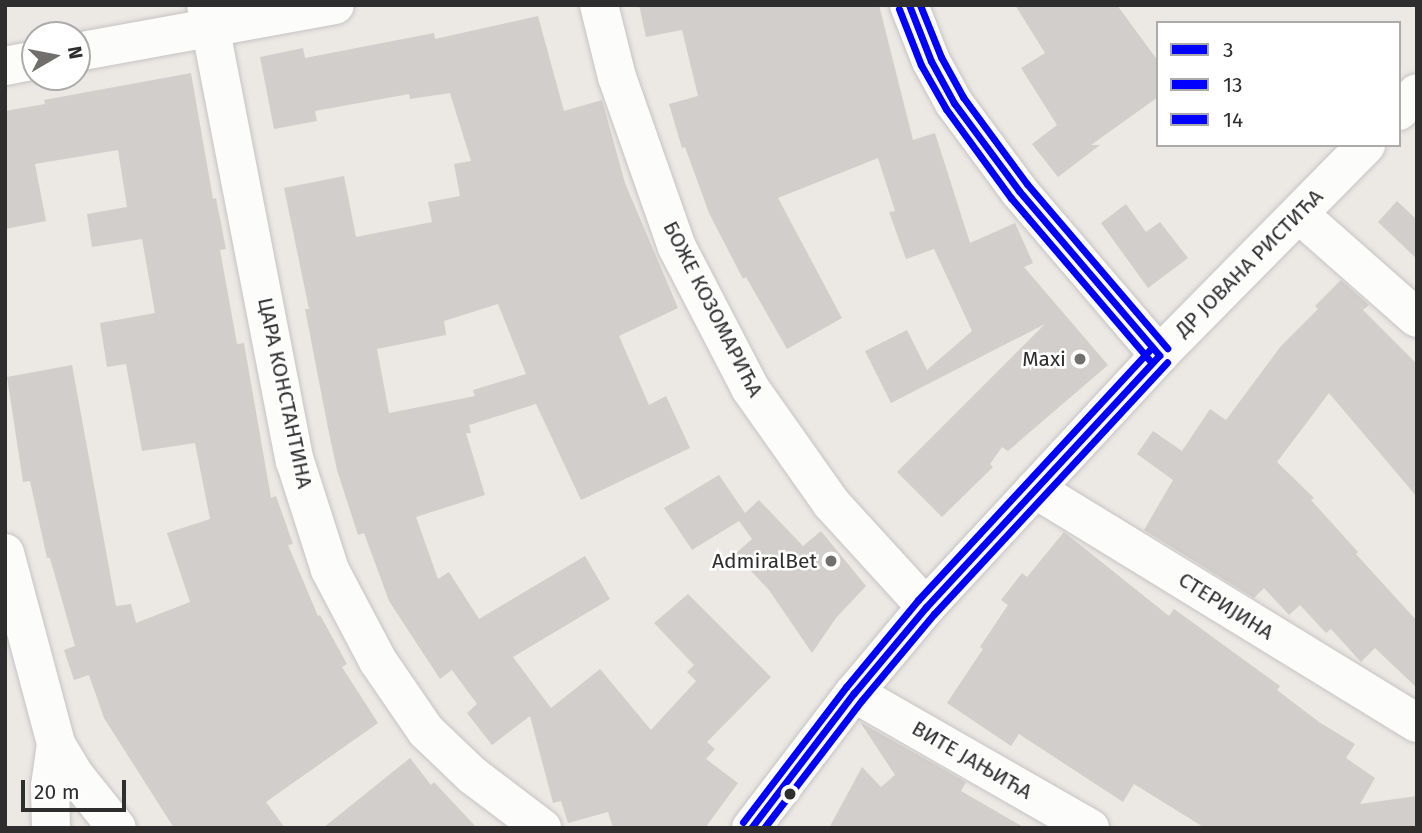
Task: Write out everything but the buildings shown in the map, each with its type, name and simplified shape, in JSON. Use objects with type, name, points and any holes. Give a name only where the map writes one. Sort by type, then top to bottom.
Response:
[{"type":"street","points":[[91,48],[209,16],[335,5]]},
{"type":"street","name":"БОЖЕ КОЗОМАРИЋА","points":[[600,5],[617,77],[677,247],[750,388],[831,503],[926,607]]},
{"type":"street","points":[[909,5],[931,61],[954,103],[1019,191],[1159,355]]},
{"type":"street","name":"ЦАРА КОНСТАНТИНА","points":[[209,16],[295,461],[330,570],[377,661],[426,731],[472,775],[542,828]]},
{"type":"street","points":[[1401,109],[1417,93]]},
{"type":"street","name":"ДР ЈОВАНА РИСТИЋА","points":[[751,828],[854,693],[926,607],[1159,355],[1364,147]]},
{"type":"street","points":[[1299,214],[1417,318]]},
{"type":"street","name":"СТЕРИЈИНА","points":[[1035,489],[1417,723]]},
{"type":"street","points":[[5,553],[57,744],[76,777],[117,828]]},
{"type":"street","name":"ВИТЕ ЈАЊИЋА","points":[[854,693],[1090,828]]},
{"type":"street","points":[[51,828],[50,786],[57,744]]},
{"type":"transit line","name":"3","points":[[909,5],[931,61],[954,103],[1019,191],[1159,355]]},
{"type":"transit line","name":"14","points":[[920,5],[941,57],[963,97],[1027,184],[1167,348]]},
{"type":"transit line","name":"13","points":[[899,9],[921,65],[946,109],[1011,198],[1151,362]]},
{"type":"transit line","name":"14","points":[[743,822],[846,687],[918,600],[1151,348]]},
{"type":"transit line","name":"3","points":[[751,828],[854,693],[926,607],[1159,355]]},
{"type":"transit line","name":"13","points":[[764,828],[862,700],[934,614],[1167,362]]},
{"type":"place","name":"Maxi","points":[[1080,359]]},
{"type":"place","name":"AdmiralBet","points":[[831,561]]}]
